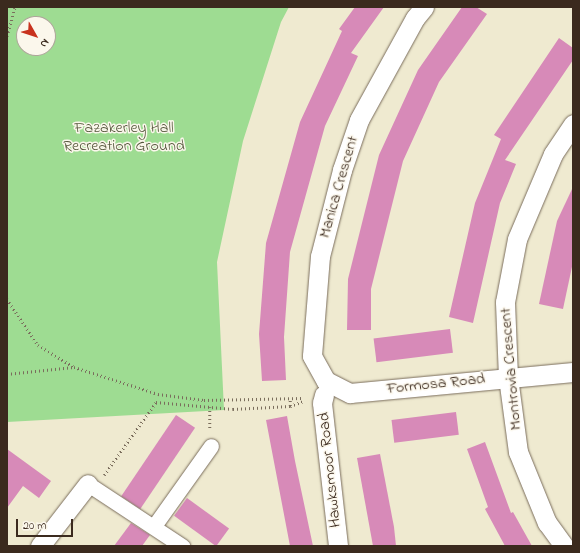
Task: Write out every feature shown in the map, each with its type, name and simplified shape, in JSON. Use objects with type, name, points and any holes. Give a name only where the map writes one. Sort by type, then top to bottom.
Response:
[{"type":"street","name":"Manica Crescent","points":[[325,388],[312,356],[320,256],[338,184],[359,120],[415,18],[424,7]]},
{"type":"street","name":"Montrovia Crescent","points":[[564,546],[547,523],[518,452],[508,377],[505,302],[517,239],[553,154],[573,124]]},
{"type":"street","name":"Formosa Road","points":[[325,388],[350,392],[573,372]]},
{"type":"street","name":"Hawksmoor Road","points":[[325,388],[322,403],[338,546]]},
{"type":"street","points":[[154,526],[211,446]]},
{"type":"street","points":[[43,545],[92,486],[182,546]]},
{"type":"path","points":[[7,36],[15,7]]},
{"type":"path","points":[[7,299],[38,345],[74,367],[158,394],[204,400],[290,398],[325,388]]},
{"type":"path","points":[[7,374],[74,367]]},
{"type":"path","points":[[92,486],[156,402],[233,409],[290,406],[325,388]]},
{"type":"path","points":[[290,398],[290,406]]},
{"type":"path","points":[[210,407],[211,446]]},
{"type":"green space","name":"Fazakerley Hall Recreation Ground","points":[[7,7],[289,7],[281,22],[243,141],[217,262],[224,410],[7,422]]},
{"type":"building","points":[[355,7],[384,7],[351,53],[358,56],[325,126],[290,252],[284,337],[286,380],[262,381],[259,334],[266,243],[300,122],[342,31],[339,29]]},
{"type":"building","points":[[462,7],[476,7],[487,14],[439,82],[403,161],[371,289],[371,330],[347,330],[348,279],[379,155],[418,70]]},
{"type":"building","points":[[559,38],[573,48],[573,60],[505,160],[516,164],[500,203],[473,323],[449,317],[475,203],[501,139],[494,135]]},
{"type":"building","points":[[573,187],[573,262],[563,309],[539,304],[557,221]]},
{"type":"building","points":[[450,329],[453,353],[376,362],[374,338]]},
{"type":"building","points":[[456,412],[459,435],[394,443],[391,420]]},
{"type":"building","points":[[176,415],[195,428],[140,509],[121,496]]},
{"type":"building","points":[[287,416],[313,546],[290,546],[266,420]]},
{"type":"building","points":[[485,442],[511,513],[513,512],[532,546],[505,546],[485,509],[488,507],[467,449]]},
{"type":"building","points":[[7,449],[51,481],[39,498],[23,486],[7,508]]},
{"type":"building","points":[[380,454],[394,527],[396,546],[373,546],[357,458]]},
{"type":"building","points":[[187,498],[229,529],[216,546],[174,516]]},
{"type":"building","points":[[131,523],[150,535],[142,546],[114,546]]}]
